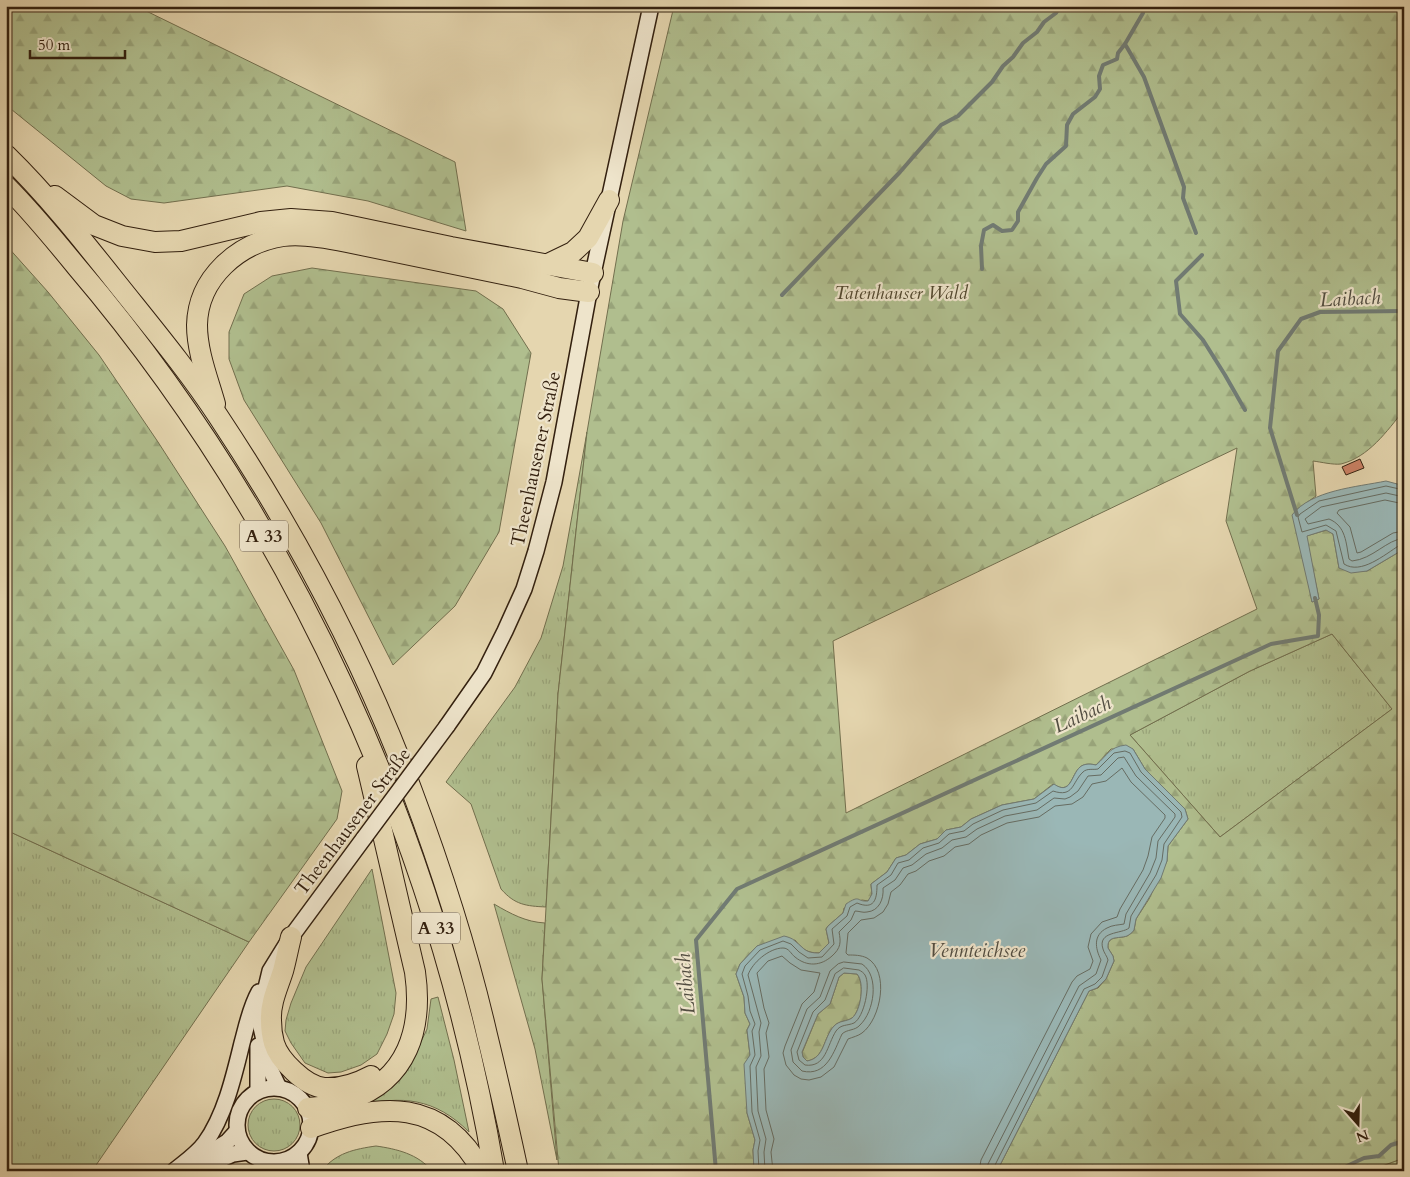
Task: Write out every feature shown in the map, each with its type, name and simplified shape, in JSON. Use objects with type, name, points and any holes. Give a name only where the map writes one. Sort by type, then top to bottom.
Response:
[{"type":"highway","name":"A 33","points":[[6,155],[79,236],[170,349],[218,416],[280,516],[325,597],[377,705],[412,790],[460,932],[487,1033],[518,1171]]},
{"type":"highway","points":[[23,172],[94,225],[122,236],[155,242],[181,241],[261,222],[290,219],[332,222],[451,247],[593,273]]},
{"type":"highway","name":"A 33","points":[[6,186],[91,282],[169,384],[224,468],[281,564],[348,694],[411,850],[445,957],[470,1052],[494,1171]]},
{"type":"highway","points":[[546,265],[573,252],[588,238],[609,200]]},
{"type":"highway","points":[[218,416],[200,348],[197,325],[202,300],[213,279],[226,263],[241,250],[258,241],[284,235],[319,237],[588,292]]},
{"type":"highway","points":[[308,1108],[350,1100],[383,1082],[406,1055],[417,1010],[418,989],[415,972],[348,694]]},
{"type":"highway","points":[[291,937],[283,971],[274,994],[271,1018],[274,1043],[297,1075],[322,1088],[352,1086],[377,1073],[397,1054],[413,1031]]},
{"type":"highway","points":[[312,1128],[331,1121],[370,1113],[390,1111],[419,1114],[445,1126],[459,1138],[471,1151],[482,1171]]},
{"type":"main road","name":"Theenhausener Straße","points":[[258,1091],[260,1013],[270,971],[291,937],[484,673],[524,589],[554,482],[588,292],[651,6]]},
{"type":"main road","points":[[174,1171],[196,1153],[211,1133],[225,1103],[250,1011],[270,971]]},
{"type":"main road","name":"Theenhausener Straße","points":[[260,1027],[271,1071],[279,1088]]},
{"type":"main road","points":[[279,1088],[291,1092],[301,1099],[308,1108],[311,1118],[312,1128],[308,1142],[287,1166],[258,1159],[248,1152],[241,1142],[237,1131],[237,1119],[241,1108],[248,1098],[258,1091],[279,1088]]},
{"type":"main road","points":[[180,1171],[227,1142],[237,1131]]},
{"type":"main road","points":[[195,1171],[233,1154],[248,1152]]},
{"type":"main road","points":[[299,1154],[302,1171]]},
{"type":"green space","points":[[6,6],[136,6],[455,162],[466,231],[368,201],[287,186],[164,203],[131,199],[106,186],[6,105]]},
{"type":"green space","name":"Tatenhauser Wald","points":[[674,6],[1404,6],[1404,410],[1377,442],[1360,456],[1341,464],[1313,461],[1316,496],[1296,510],[1312,602],[1319,599],[1306,536],[1327,530],[1333,534],[1339,568],[1367,571],[1404,549],[1404,1158],[1368,1171],[997,1171],[1089,991],[1098,988],[1106,979],[1114,961],[1108,948],[1109,941],[1114,938],[1127,936],[1133,931],[1136,919],[1149,899],[1167,861],[1168,846],[1188,819],[1185,809],[1145,769],[1133,749],[1111,749],[1096,765],[1086,764],[1080,767],[1070,783],[1064,788],[1053,784],[1034,799],[1002,805],[971,819],[961,827],[946,830],[937,839],[920,844],[906,855],[896,858],[887,872],[871,884],[872,895],[868,901],[862,900],[844,908],[843,913],[828,926],[826,929],[829,943],[819,953],[805,950],[795,940],[757,946],[740,964],[736,974],[744,997],[745,1013],[750,1024],[747,1030],[750,1055],[747,1113],[755,1140],[753,1150],[754,1171],[559,1171],[542,979],[558,694],[587,432],[623,221]],"holes":[[[1237,448],[1226,521],[1257,609],[846,813],[833,641]],[[1332,634],[1392,709],[1220,837],[1130,735],[1250,671]]]},
{"type":"green space","points":[[6,245],[48,292],[99,355],[225,546],[294,670],[342,791],[337,819],[249,942],[6,830]]},
{"type":"green space","points":[[312,268],[476,291],[503,309],[531,353],[499,532],[455,606],[393,665],[321,523],[244,400],[229,359],[229,332],[244,294],[272,276]]},
{"type":"green space","points":[[587,432],[558,694],[546,907],[532,906],[521,904],[501,889],[471,804],[446,782],[515,687],[541,638],[563,566]]},
{"type":"green space","points":[[1332,634],[1392,709],[1220,837],[1130,735],[1250,671]]},
{"type":"green space","points":[[6,830],[249,942],[92,1171],[6,1171]]},
{"type":"green space","points":[[372,869],[396,993],[394,1014],[377,1054],[361,1065],[341,1072],[328,1073],[305,1063],[285,1031],[286,1020],[306,967]]},
{"type":"green space","points":[[494,904],[519,917],[545,923],[542,979],[557,1160],[535,1049]]},
{"type":"green space","points":[[844,973],[857,974],[859,978],[861,997],[858,1009],[852,1018],[834,1026],[821,1052],[813,1059],[807,1061],[802,1053],[818,1014],[830,1004],[839,977]]},
{"type":"green space","points":[[438,997],[469,1132],[443,1112],[417,1102],[403,1100],[357,1106],[413,1059],[427,1029],[431,999]]},
{"type":"green space","points":[[274,1099],[284,1101],[292,1107],[298,1115],[300,1125],[298,1135],[292,1143],[284,1149],[274,1151],[264,1149],[256,1143],[250,1135],[248,1125],[250,1115],[256,1107],[264,1101]]},
{"type":"green space","points":[[376,1146],[414,1156],[432,1171],[322,1171],[339,1156],[353,1150]]},
{"type":"green space","points":[[1404,1158],[1404,1171],[1368,1171]]},
{"type":"water","points":[[1386,481],[1401,485],[1404,489],[1404,549],[1367,571],[1351,573],[1339,568],[1333,534],[1326,530],[1307,536],[1319,599],[1312,602],[1292,515],[1300,507],[1322,495]]},
{"type":"water","name":"Vennteichsee","points":[[1126,745],[1133,749],[1145,769],[1185,809],[1188,819],[1168,846],[1167,861],[1161,878],[1136,919],[1133,931],[1127,936],[1114,938],[1109,941],[1108,948],[1114,961],[1106,979],[1097,988],[1089,991],[997,1171],[754,1171],[753,1150],[755,1140],[747,1113],[744,1064],[750,1055],[747,1030],[750,1024],[745,1013],[744,997],[736,974],[740,964],[757,946],[784,936],[793,939],[808,951],[819,953],[829,943],[826,929],[828,926],[843,913],[846,904],[856,899],[868,901],[872,894],[871,884],[887,872],[896,858],[906,855],[920,844],[937,839],[946,830],[961,827],[971,819],[1002,805],[1034,799],[1054,784],[1064,788],[1070,783],[1080,767],[1086,764],[1096,765],[1112,750]],"holes":[[[844,973],[857,974],[861,983],[858,1009],[852,1018],[834,1026],[821,1052],[813,1059],[807,1061],[803,1057],[802,1052],[818,1014],[830,1004],[839,977]]]},
{"type":"building","points":[[1360,459],[1364,468],[1346,475],[1342,467]]},
{"type":"waterway","points":[[782,295],[900,172],[941,125],[958,116],[992,82],[1023,43],[1037,32],[1044,22],[1056,13],[1060,6]]},
{"type":"waterway","points":[[1144,6],[1143,13],[1125,44],[1144,77],[1184,187],[1183,198],[1196,233]]},
{"type":"waterway","points":[[982,269],[981,246],[984,230],[993,225],[1002,231],[1012,230],[1018,221],[1018,212],[1037,178],[1046,164],[1066,146],[1067,125],[1073,114],[1095,97],[1100,89],[1099,76],[1103,65],[1117,59],[1118,53],[1125,44]]},
{"type":"waterway","points":[[1202,255],[1176,281],[1180,314],[1203,340],[1245,410]]},
{"type":"waterway","name":"Laibach","points":[[1297,515],[1270,428],[1278,351],[1301,319],[1320,312],[1404,311]]},
{"type":"waterway","name":"Laibach","points":[[716,1171],[696,940],[737,889],[1271,644],[1318,636],[1319,615],[1315,598]]},
{"type":"waterway","name":"Laibach","points":[[1342,1171],[1347,1166],[1364,1158],[1379,1156],[1391,1145],[1404,1141]]}]
